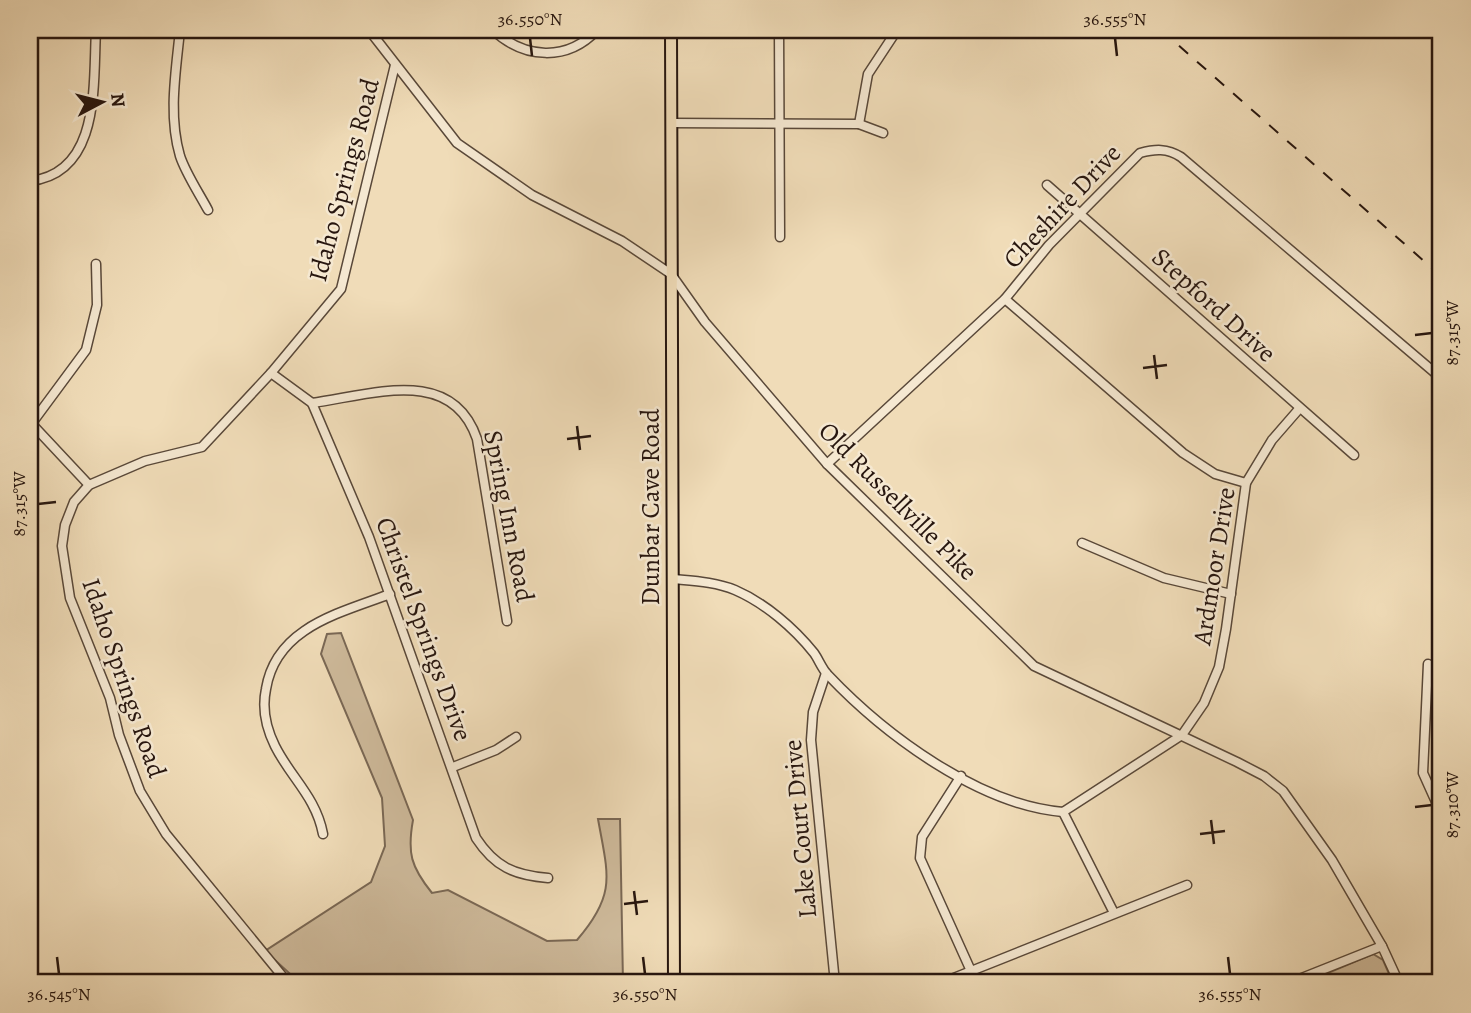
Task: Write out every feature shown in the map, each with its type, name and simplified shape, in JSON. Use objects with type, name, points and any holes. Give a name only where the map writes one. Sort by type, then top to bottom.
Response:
[{"type":"main road","name":"Dunbar Cave Road","points":[[671,30],[674,983]]},
{"type":"street","points":[[30,181],[46,179],[75,160],[83,142],[89,117],[96,30]]},
{"type":"street","points":[[180,30],[173,113],[177,145],[181,159],[208,210]]},
{"type":"street","name":"Old Russellville Pike","points":[[369,30],[457,143],[532,195],[629,246],[671,274],[705,322],[827,464],[1034,666],[1264,776],[1283,791],[1332,860],[1382,946],[1399,983]]},
{"type":"street","points":[[493,30],[517,47],[550,54],[567,51],[587,40],[597,30]]},
{"type":"street","points":[[779,30],[779,237]]},
{"type":"street","points":[[859,124],[868,74],[897,30]]},
{"type":"street","name":"Idaho Springs Road","points":[[288,983],[166,834],[140,791],[119,736],[110,698],[70,598],[62,546],[65,525],[74,502],[89,485],[145,461],[202,447],[271,373],[341,289],[395,65]]},
{"type":"street","points":[[671,123],[859,124],[883,133]]},
{"type":"street","name":"Cheshire Drive","points":[[827,464],[1005,299],[1049,245],[1140,153],[1154,149],[1172,151],[1441,378]]},
{"type":"street","name":"Stepford Drive","points":[[1047,185],[1354,455]]},
{"type":"street","points":[[89,485],[31,423],[86,350],[97,305],[96,264]]},
{"type":"street","points":[[1005,299],[1183,453],[1216,474],[1246,483]]},
{"type":"street","points":[[271,373],[312,403]]},
{"type":"street","name":"Spring Inn Road","points":[[312,403],[416,389],[445,397],[465,413],[477,439],[507,621]]},
{"type":"street","name":"Christel Springs Drive","points":[[312,403],[390,594],[477,838],[490,858],[507,870],[548,878]]},
{"type":"street","name":"Ardmoor Drive","points":[[1182,736],[1204,703],[1219,667],[1246,483],[1272,440],[1299,409]]},
{"type":"street","points":[[1082,544],[1164,578],[1231,594]]},
{"type":"street","points":[[673,579],[719,584],[776,615],[814,653],[826,673],[881,726],[961,776],[1020,804],[1063,812],[1182,736]]},
{"type":"street","points":[[323,834],[318,812],[275,746],[266,725],[267,681],[282,649],[307,628],[344,609],[390,594]]},
{"type":"street","points":[[1428,664],[1423,773],[1441,813]]},
{"type":"street","name":"Lake Court Drive","points":[[826,673],[813,712],[811,740],[835,983]]},
{"type":"street","points":[[453,767],[496,750],[516,737]]},
{"type":"street","points":[[961,776],[922,837],[920,858],[971,971]]},
{"type":"street","points":[[1063,812],[1114,914]]},
{"type":"street","points":[[941,983],[1187,885]]},
{"type":"street","points":[[1289,983],[1382,946]]},
{"type":"shaded area","points":[[341,633],[413,820],[410,842],[412,859],[432,893],[448,890],[547,941],[577,940],[599,910],[604,896],[605,855],[598,819],[620,819],[623,983],[300,983],[265,951],[371,882],[385,846],[382,798],[321,654],[327,634]]},
{"type":"shaded area","points":[[1373,954],[1383,960],[1393,983],[1304,983]]},
{"type":"railway","points":[[1161,30],[1441,276]]}]
